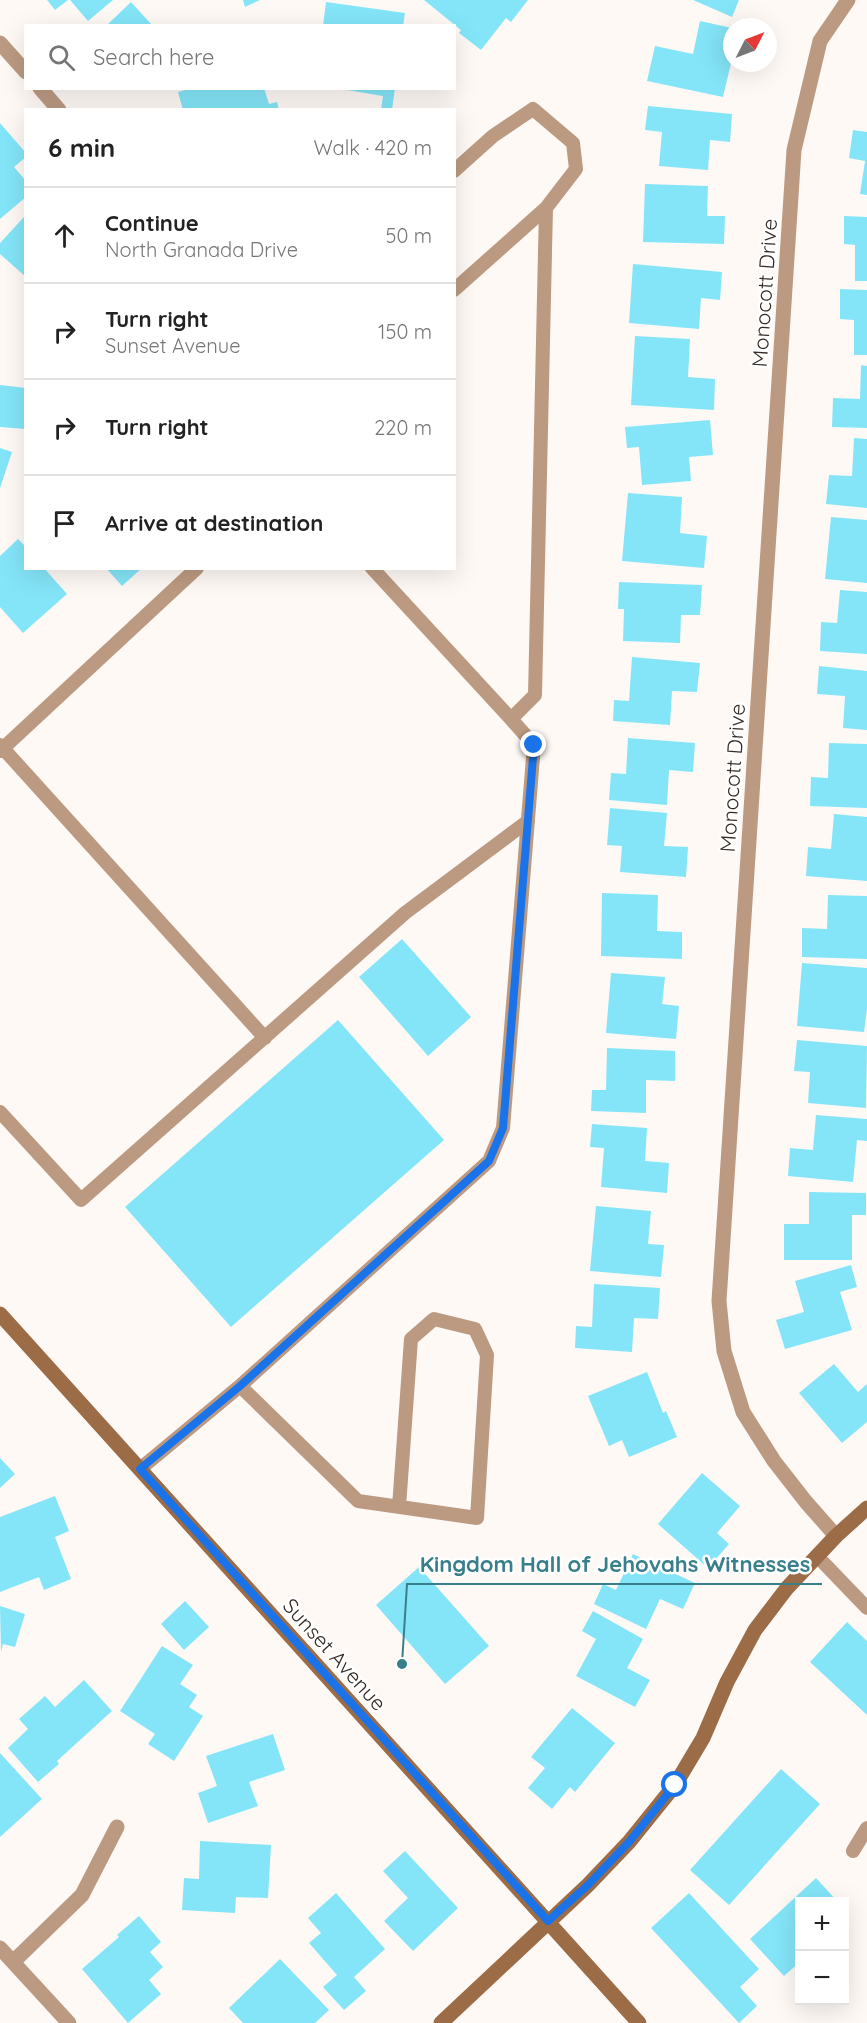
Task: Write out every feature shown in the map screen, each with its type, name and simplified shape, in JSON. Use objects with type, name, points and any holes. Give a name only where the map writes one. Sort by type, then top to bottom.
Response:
[{"type":"main road","name":"Sunset Avenue","points":[[0,1314],[639,2023]]},
{"type":"main road","points":[[441,2023],[588,1885],[629,1842],[675,1785],[703,1738],[727,1682],[755,1630],[786,1588],[836,1536],[867,1508]]},
{"type":"street","name":"Monocott Drive","points":[[836,1536],[774,1461],[743,1412],[724,1351],[719,1301],[794,150],[820,41],[848,0]]},
{"type":"street","points":[[0,43],[24,70]]},
{"type":"street","points":[[42,90],[57,108]]},
{"type":"street","points":[[13,1962],[82,1895],[117,1827]]},
{"type":"street","points":[[0,1948],[69,2023]]},
{"type":"lane","points":[[456,169],[493,136],[533,109],[573,143],[576,170],[546,208],[456,288]]},
{"type":"lane","points":[[511,719],[536,694],[546,208]]},
{"type":"lane","points":[[195,570],[1,748],[265,1038]]},
{"type":"lane","points":[[140,1469],[240,1386],[489,1161],[503,1128],[534,745],[374,570]]},
{"type":"lane","points":[[0,1112],[81,1200],[405,914],[528,821]]},
{"type":"lane","points":[[240,1386],[358,1501],[399,1507],[477,1518],[487,1355],[475,1329],[434,1318],[411,1339],[399,1507]]},
{"type":"lane","points":[[817,1556],[867,1608]]},
{"type":"lane","points":[[853,1851],[867,1828]]},
{"type":"building","points":[[47,0],[68,0],[55,10]]},
{"type":"building","points":[[70,0],[113,0],[88,21]]},
{"type":"building","points":[[243,0],[260,0],[245,7]]},
{"type":"building","points":[[424,0],[528,0],[511,22],[506,18],[481,50],[459,33],[461,30]]},
{"type":"building","points":[[693,0],[739,0],[732,17]]},
{"type":"building","points":[[131,2],[151,24],[108,24]]},
{"type":"building","points":[[326,2],[405,13],[403,24],[323,24]]},
{"type":"building","points":[[700,21],[723,26],[723,72],[729,72],[723,97],[647,81],[655,46],[693,54]]},
{"type":"building","points":[[186,90],[265,90],[269,104],[277,102],[278,108],[182,108],[178,92]]},
{"type":"building","points":[[347,90],[395,90],[392,108],[381,108],[383,96]]},
{"type":"building","points":[[648,106],[732,114],[730,142],[710,140],[708,170],[659,166],[662,132],[645,130]]},
{"type":"building","points":[[0,123],[24,151],[24,159],[14,167],[24,179],[24,199],[0,219]]},
{"type":"building","points":[[853,130],[867,132],[867,195],[860,194],[865,161],[849,158]]},
{"type":"building","points":[[645,184],[708,186],[707,216],[725,216],[724,244],[643,242]]},
{"type":"building","points":[[844,216],[867,217],[867,281],[855,281],[855,245],[844,244]]},
{"type":"building","points":[[24,217],[24,275],[0,254],[0,243]]},
{"type":"building","points":[[633,264],[722,272],[720,300],[701,298],[699,329],[629,323]]},
{"type":"building","points":[[840,289],[867,290],[867,355],[854,355],[854,320],[840,319]]},
{"type":"building","points":[[635,336],[690,339],[688,377],[715,379],[714,410],[631,405]]},
{"type":"building","points":[[861,365],[867,366],[867,428],[832,427],[833,398],[860,399]]},
{"type":"building","points":[[0,385],[24,388],[24,429],[0,427]]},
{"type":"building","points":[[710,420],[713,455],[689,457],[691,481],[642,485],[639,447],[627,448],[625,427]]},
{"type":"building","points":[[854,438],[867,439],[867,508],[826,504],[829,475],[852,476]]},
{"type":"building","points":[[0,448],[12,452],[0,488]]},
{"type":"building","points":[[628,493],[682,497],[680,533],[707,536],[704,568],[622,561]]},
{"type":"building","points":[[831,517],[867,520],[867,583],[825,579]]},
{"type":"building","points":[[18,539],[24,545],[24,570],[46,570],[67,594],[23,633],[0,607],[0,556]]},
{"type":"building","points":[[108,570],[140,570],[122,586]]},
{"type":"building","points":[[619,582],[702,585],[700,615],[681,615],[680,643],[623,641],[624,609],[618,609]]},
{"type":"building","points":[[840,590],[867,592],[867,654],[820,651],[821,622],[837,623]]},
{"type":"building","points":[[632,657],[700,663],[697,692],[672,691],[670,725],[613,721],[614,700],[629,701]]},
{"type":"building","points":[[819,666],[867,671],[867,730],[843,728],[845,696],[817,694]]},
{"type":"building","points":[[628,738],[695,743],[693,772],[669,770],[667,805],[609,800],[611,773],[626,774]]},
{"type":"building","points":[[829,743],[867,744],[867,808],[810,806],[811,777],[828,778]]},
{"type":"building","points":[[610,808],[667,813],[664,846],[688,847],[686,877],[620,872],[622,846],[607,845]]},
{"type":"building","points":[[834,814],[867,817],[867,881],[806,876],[808,847],[831,849]]},
{"type":"building","points":[[602,893],[658,895],[657,931],[682,932],[682,959],[601,956]]},
{"type":"building","points":[[828,895],[867,896],[867,959],[802,957],[802,928],[827,929]]},
{"type":"building","points":[[402,939],[471,1017],[428,1056],[359,977]]},
{"type":"building","points":[[802,963],[867,968],[867,1009],[864,1032],[797,1026]]},
{"type":"building","points":[[611,973],[665,977],[662,1004],[679,1006],[676,1039],[606,1033]]},
{"type":"building","points":[[338,1020],[444,1140],[231,1327],[125,1207]]},
{"type":"building","points":[[797,1040],[867,1046],[866,1108],[808,1103],[810,1072],[794,1071]]},
{"type":"building","points":[[607,1048],[675,1051],[675,1081],[646,1080],[646,1113],[591,1111],[592,1090],[606,1090]]},
{"type":"building","points":[[816,1115],[867,1119],[867,1141],[857,1140],[853,1182],[788,1176],[790,1148],[813,1150]]},
{"type":"building","points":[[592,1124],[647,1128],[645,1161],[669,1163],[667,1193],[601,1187],[604,1148],[590,1147]]},
{"type":"building","points":[[809,1192],[866,1193],[866,1215],[852,1215],[852,1260],[784,1260],[784,1224],[809,1224]]},
{"type":"building","points":[[596,1206],[651,1211],[648,1244],[664,1245],[661,1277],[590,1271]]},
{"type":"building","points":[[851,1265],[857,1287],[840,1292],[852,1330],[785,1349],[776,1320],[804,1312],[795,1281]]},
{"type":"building","points":[[594,1284],[660,1288],[658,1319],[634,1318],[632,1352],[575,1348],[576,1326],[592,1327]]},
{"type":"building","points":[[834,1364],[858,1392],[867,1384],[867,1422],[842,1443],[799,1393]]},
{"type":"building","points":[[647,1372],[663,1413],[666,1411],[677,1437],[629,1457],[622,1440],[609,1446],[588,1396]]},
{"type":"building","points":[[0,1458],[15,1474],[0,1488]]},
{"type":"building","points":[[702,1473],[740,1506],[717,1533],[729,1544],[708,1568],[658,1524]]},
{"type":"building","points":[[55,1496],[69,1531],[55,1537],[71,1579],[44,1590],[39,1577],[0,1592],[0,1517]]},
{"type":"building","points":[[633,1554],[695,1583],[683,1609],[660,1599],[646,1629],[594,1604],[603,1584],[616,1590]]},
{"type":"building","points":[[419,1567],[489,1646],[445,1684],[376,1605]]},
{"type":"building","points":[[185,1601],[209,1627],[184,1650],[161,1624]]},
{"type":"building","points":[[0,1606],[25,1614],[15,1647],[3,1644],[1,1652]]},
{"type":"building","points":[[593,1611],[643,1639],[627,1668],[650,1680],[635,1707],[576,1676],[596,1639],[582,1631]]},
{"type":"building","points":[[847,1622],[867,1641],[867,1715],[810,1662]]},
{"type":"building","points":[[162,1646],[193,1665],[180,1684],[197,1695],[189,1707],[203,1716],[174,1761],[148,1744],[155,1734],[120,1711]]},
{"type":"building","points":[[84,1680],[112,1711],[57,1761],[59,1764],[38,1782],[8,1748],[28,1729],[19,1719],[45,1696],[55,1707]]},
{"type":"building","points":[[572,1708],[615,1743],[575,1792],[570,1787],[552,1809],[528,1788],[545,1768],[531,1757]]},
{"type":"building","points":[[273,1734],[285,1770],[249,1782],[258,1806],[208,1823],[198,1793],[217,1786],[206,1756]]},
{"type":"building","points":[[0,1753],[42,1799],[0,1837]]},
{"type":"building","points":[[781,1769],[820,1804],[729,1905],[690,1870]]},
{"type":"building","points":[[200,1841],[271,1845],[268,1898],[236,1897],[235,1913],[182,1910],[184,1878],[199,1879]]},
{"type":"building","points":[[405,1851],[458,1908],[413,1951],[384,1921],[408,1898],[383,1871]]},
{"type":"building","points":[[816,1878],[833,1897],[795,1897]]},
{"type":"building","points":[[336,1893],[385,1949],[354,1977],[366,1991],[344,2010],[323,1987],[337,1975],[309,1943],[321,1933],[308,1918]]},
{"type":"building","points":[[689,1893],[759,1969],[740,1987],[757,2006],[739,2023],[651,1928]]},
{"type":"building","points":[[795,1897],[795,1966],[784,1976],[750,1939]]},
{"type":"building","points":[[139,1916],[161,1942],[150,1952],[163,1967],[149,1980],[161,1994],[128,2023],[82,1969]]},
{"type":"building","points":[[280,1959],[329,2010],[315,2023],[243,2023],[229,2008]]},
{"type":"place","name":"Kingdom Hall of Jehovahs Witnesses","points":[[402,1664]]},
{"type":"route","points":[[534,745],[503,1128],[489,1161],[240,1386],[140,1469],[548,1921],[588,1885],[629,1842],[675,1785]]}]
